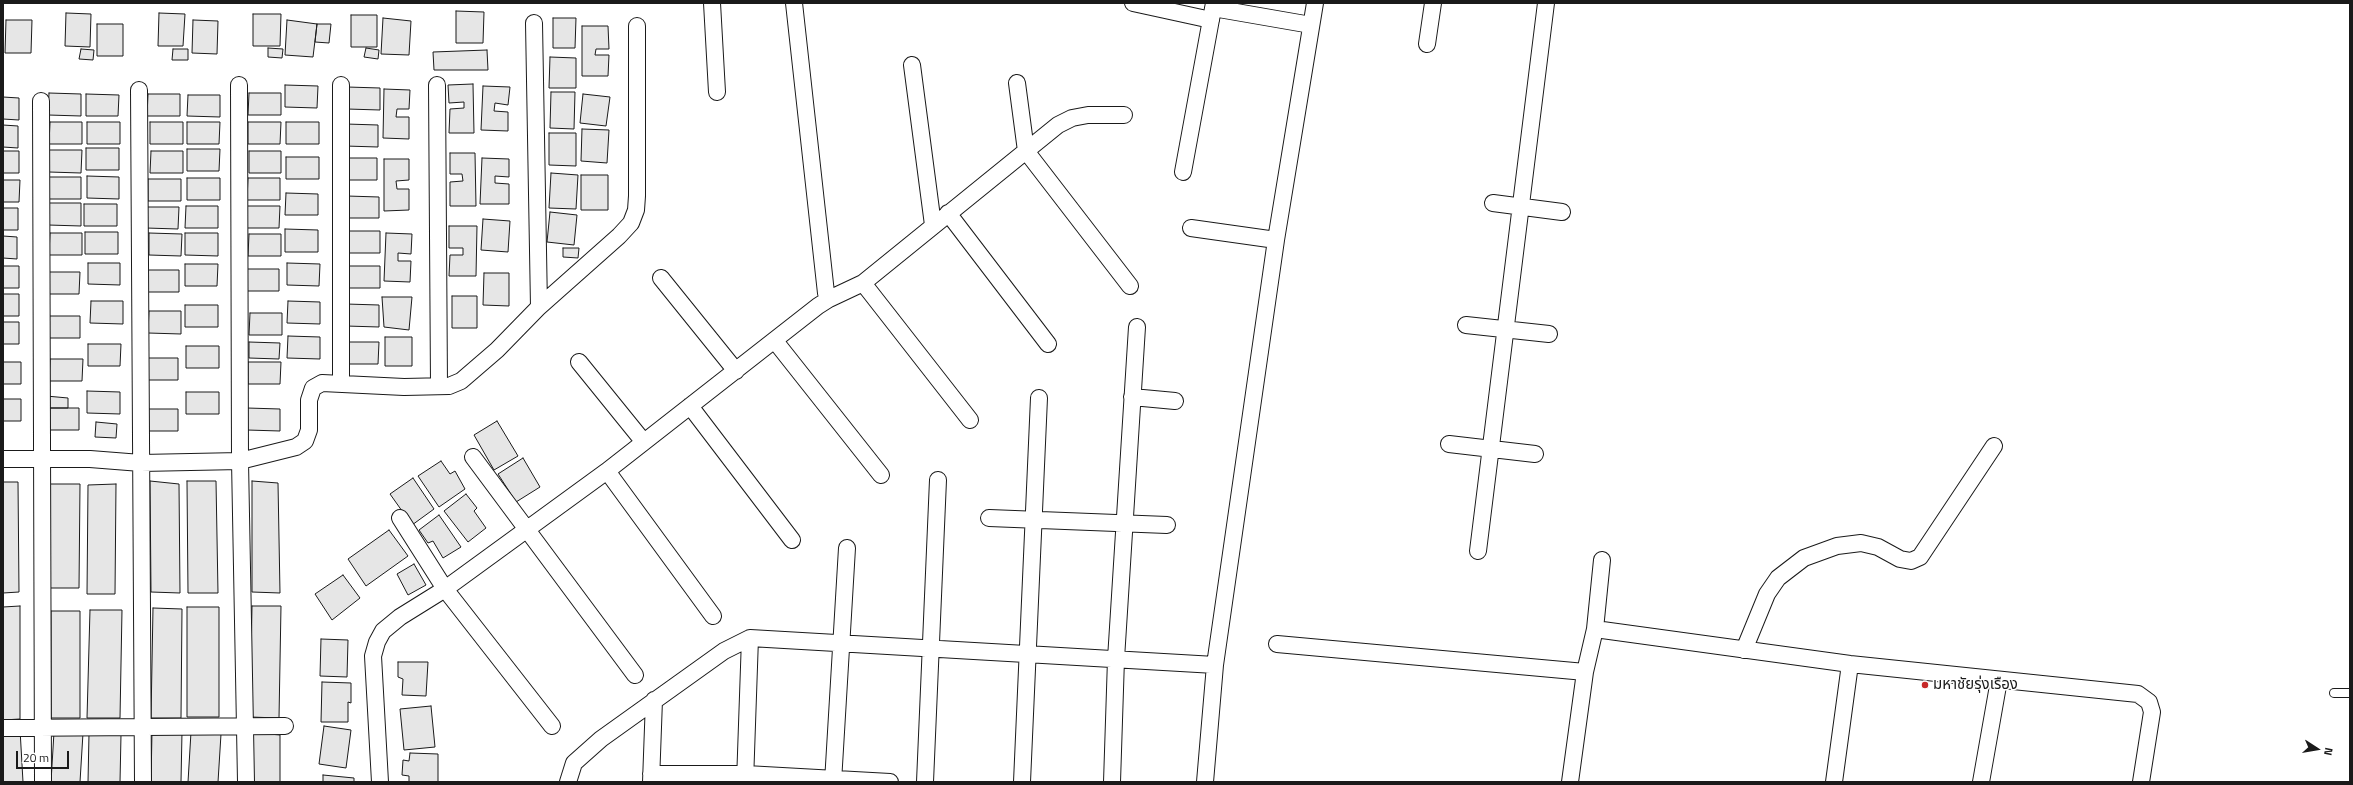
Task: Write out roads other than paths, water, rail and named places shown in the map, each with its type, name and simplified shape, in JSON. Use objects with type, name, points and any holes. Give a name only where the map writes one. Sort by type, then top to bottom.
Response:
[{"type":"street","points":[[712,3],[717,92]]},
{"type":"street","points":[[794,3],[826,293],[829,299]]},
{"type":"street","points":[[1133,3],[1213,10],[1311,25]]},
{"type":"street","points":[[1205,782],[1215,666],[1276,240],[1315,3]]},
{"type":"street","points":[[1427,44],[1433,3]]},
{"type":"street","points":[[1478,551],[1546,3]]},
{"type":"street","points":[[1183,172],[1213,10]]},
{"type":"street","points":[[534,23],[538,307]]},
{"type":"street","points":[[3,459],[90,459],[141,463],[240,461],[296,447],[305,441],[309,430],[310,400],[313,388],[322,383],[404,387],[449,386],[462,381],[496,350],[538,307],[619,236],[631,223],[636,210],[637,26]]},
{"type":"street","points":[[912,65],[933,225]]},
{"type":"street","points":[[1017,83],[1026,151],[1130,286]]},
{"type":"street","points":[[239,85],[240,461],[246,782]]},
{"type":"street","points":[[341,85],[341,383]]},
{"type":"street","points":[[437,85],[439,386]]},
{"type":"street","points":[[138,90],[143,782]]},
{"type":"street","points":[[41,101],[43,782]]},
{"type":"street","points":[[380,782],[373,656],[377,642],[383,631],[400,617],[445,589],[607,471],[643,441],[829,299],[863,283],[1058,125],[1072,118],[1088,115],[1124,115]]},
{"type":"street","points":[[1493,203],[1562,212]]},
{"type":"street","points":[[948,213],[1048,344]]},
{"type":"street","points":[[1191,228],[1276,240]]},
{"type":"street","points":[[661,278],[736,371]]},
{"type":"street","points":[[863,283],[970,420]]},
{"type":"street","points":[[1466,325],[1549,334]]},
{"type":"street","points":[[1112,782],[1116,659],[1137,327]]},
{"type":"street","points":[[775,341],[881,475]]},
{"type":"street","points":[[579,362],[643,441]]},
{"type":"street","points":[[1132,397],[1174,401]]},
{"type":"street","points":[[1022,782],[1026,653],[1039,398]]},
{"type":"street","points":[[690,406],[792,540]]},
{"type":"street","points":[[1449,444],[1535,454]]},
{"type":"street","points":[[1744,650],[1767,594],[1778,578],[1804,558],[1837,546],[1861,543],[1878,547],[1900,560],[1911,561],[1920,557],[1994,446]]},
{"type":"street","points":[[473,457],[635,675]]},
{"type":"street","points":[[607,471],[713,616]]},
{"type":"street","points":[[925,782],[938,480]]},
{"type":"street","points":[[400,518],[445,589],[552,726]]},
{"type":"street","points":[[989,518],[1033,521],[1167,525]]},
{"type":"street","points":[[833,781],[847,548]]},
{"type":"street","points":[[1570,782],[1585,672],[1595,629],[1602,560]]},
{"type":"street","points":[[1595,629],[1850,664],[2138,694],[2149,702],[2152,712],[2141,782]]},
{"type":"street","points":[[568,782],[574,763],[601,739],[724,651],[750,638],[1026,653],[1215,666]]},
{"type":"street","points":[[746,778],[750,638]]},
{"type":"street","points":[[1278,644],[1585,672]]},
{"type":"street","points":[[1834,782],[1850,664]]},
{"type":"street","points":[[1981,782],[1999,680]]},
{"type":"street","points":[[654,700],[651,778],[746,778],[890,782]]},
{"type":"street","points":[[3,728],[43,726],[285,726]]},
{"type":"lane","points":[[2334,693],[2350,694]]},
{"type":"place","name":"มหาชัยรุ่งเรือง","points":[[1925,685]]}]
